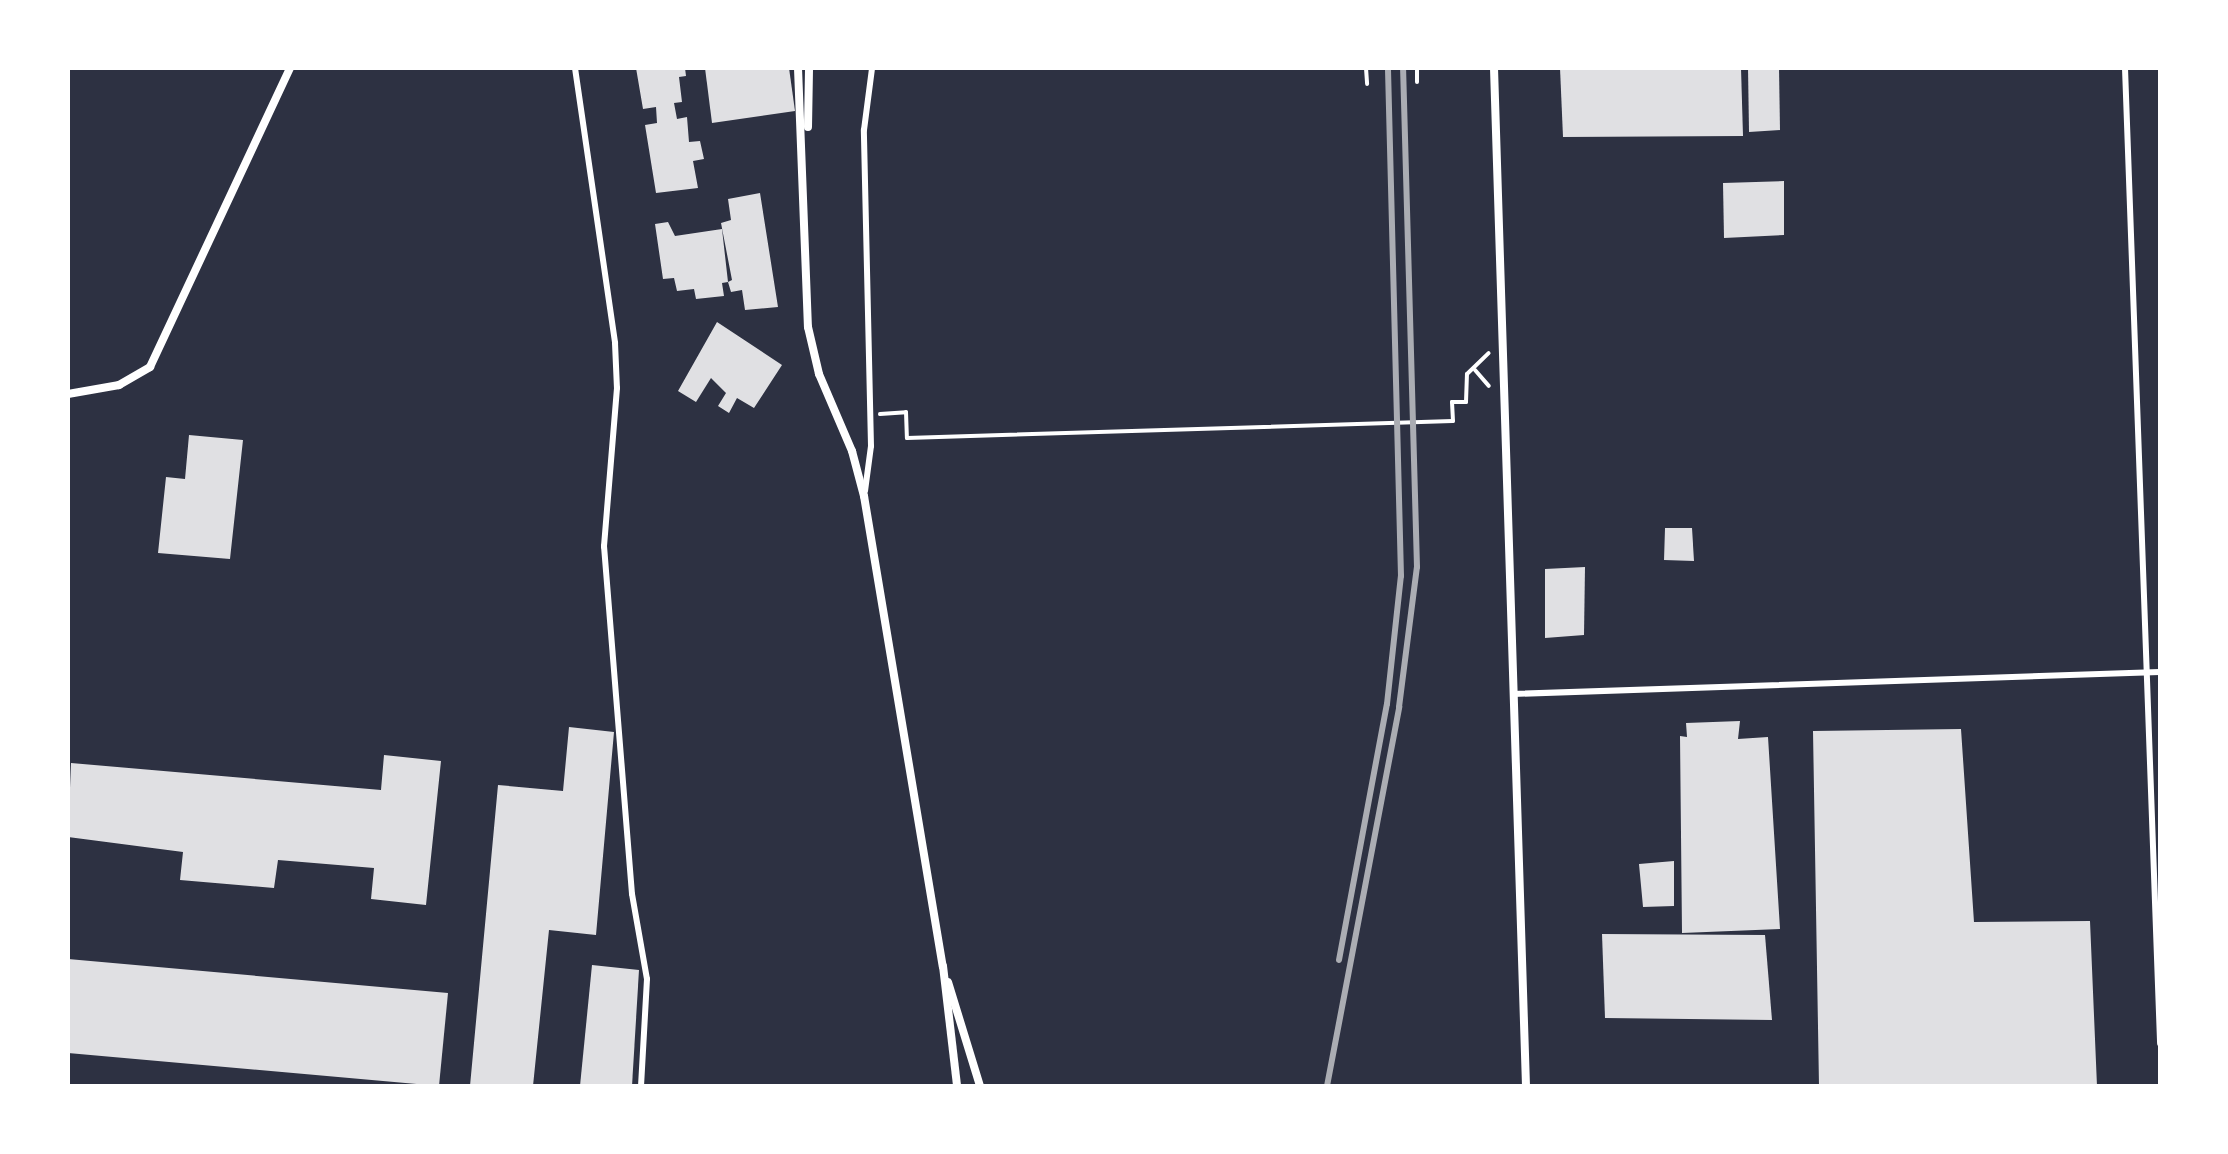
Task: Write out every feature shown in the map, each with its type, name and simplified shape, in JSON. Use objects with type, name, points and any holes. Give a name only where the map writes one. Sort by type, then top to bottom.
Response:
[{"type":"street","points":[[68,394],[119,385],[150,367],[290,68]]},
{"type":"street","points":[[798,68],[806,155]]},
{"type":"street","points":[[809,68],[806,155],[808,327],[819,374],[852,451],[864,496],[943,966],[957,1086]]},
{"type":"street","points":[[1494,68],[1526,1086]]},
{"type":"street","points":[[943,966],[980,1086]]},
{"type":"lane","points":[[575,68],[615,343],[617,388],[604,546],[632,894],[647,979],[641,1086]]},
{"type":"lane","points":[[864,496],[870,414],[864,130],[872,68]]},
{"type":"lane","points":[[2125,68],[2144,673],[2160,1043]]},
{"type":"lane","points":[[1513,694],[2160,672]]},
{"type":"path","points":[[1366,68],[1367,84]]},
{"type":"path","points":[[1417,68],[1417,82]]},
{"type":"path","points":[[870,414],[906,412],[907,438],[1453,421],[1452,402],[1466,402],[1467,374],[1475,370],[1480,357],[1503,347]]},
{"type":"building","points":[[636,68],[685,68],[686,76],[679,77],[682,102],[674,103],[677,119],[687,117],[689,142],[700,141],[704,159],[693,161],[698,188],[656,193],[645,125],[657,123],[656,107],[643,109]]},
{"type":"building","points":[[705,68],[789,68],[795,111],[712,123]]},
{"type":"building","points":[[1560,68],[1741,68],[1743,136],[1563,137]]},
{"type":"building","points":[[1748,68],[1779,68],[1780,130],[1749,132]]},
{"type":"building","points":[[1784,181],[1784,235],[1724,238],[1723,183]]},
{"type":"building","points":[[760,193],[778,307],[745,310],[742,290],[731,292],[728,282],[732,280],[721,223],[731,220],[728,199]]},
{"type":"building","points":[[668,222],[675,236],[722,229],[728,282],[722,283],[724,296],[696,299],[694,289],[677,291],[674,278],[663,279],[655,224]]},
{"type":"building","points":[[717,322],[782,365],[754,408],[737,398],[729,413],[718,406],[726,393],[711,378],[696,402],[678,391]]},
{"type":"building","points":[[189,435],[243,440],[230,559],[158,553],[166,477],[185,479]]},
{"type":"building","points":[[1665,528],[1692,528],[1694,561],[1664,560]]},
{"type":"building","points":[[1585,567],[1584,635],[1545,638],[1545,569]]},
{"type":"building","points":[[1740,721],[1738,739],[1768,737],[1780,929],[1682,933],[1680,736],[1687,737],[1686,723]]},
{"type":"building","points":[[569,727],[614,732],[596,935],[549,930],[533,1086],[470,1086],[498,785],[563,791]]},
{"type":"building","points":[[1961,729],[1974,922],[2090,921],[2097,1086],[1819,1086],[1813,731]]},
{"type":"building","points":[[384,755],[441,761],[426,905],[371,899],[374,868],[278,860],[274,888],[180,880],[183,852],[68,837],[71,763],[381,790]]},
{"type":"building","points":[[1674,861],[1674,906],[1643,907],[1639,864]]},
{"type":"building","points":[[1602,934],[1765,935],[1772,1020],[1605,1018]]},
{"type":"building","points":[[68,959],[448,993],[439,1086],[68,1053]]},
{"type":"building","points":[[592,965],[639,970],[632,1086],[580,1086]]},
{"type":"railway","points":[[1339,960],[1387,704],[1401,576],[1388,68]]},
{"type":"railway","points":[[1327,1086],[1399,707],[1417,567],[1403,68]]}]
